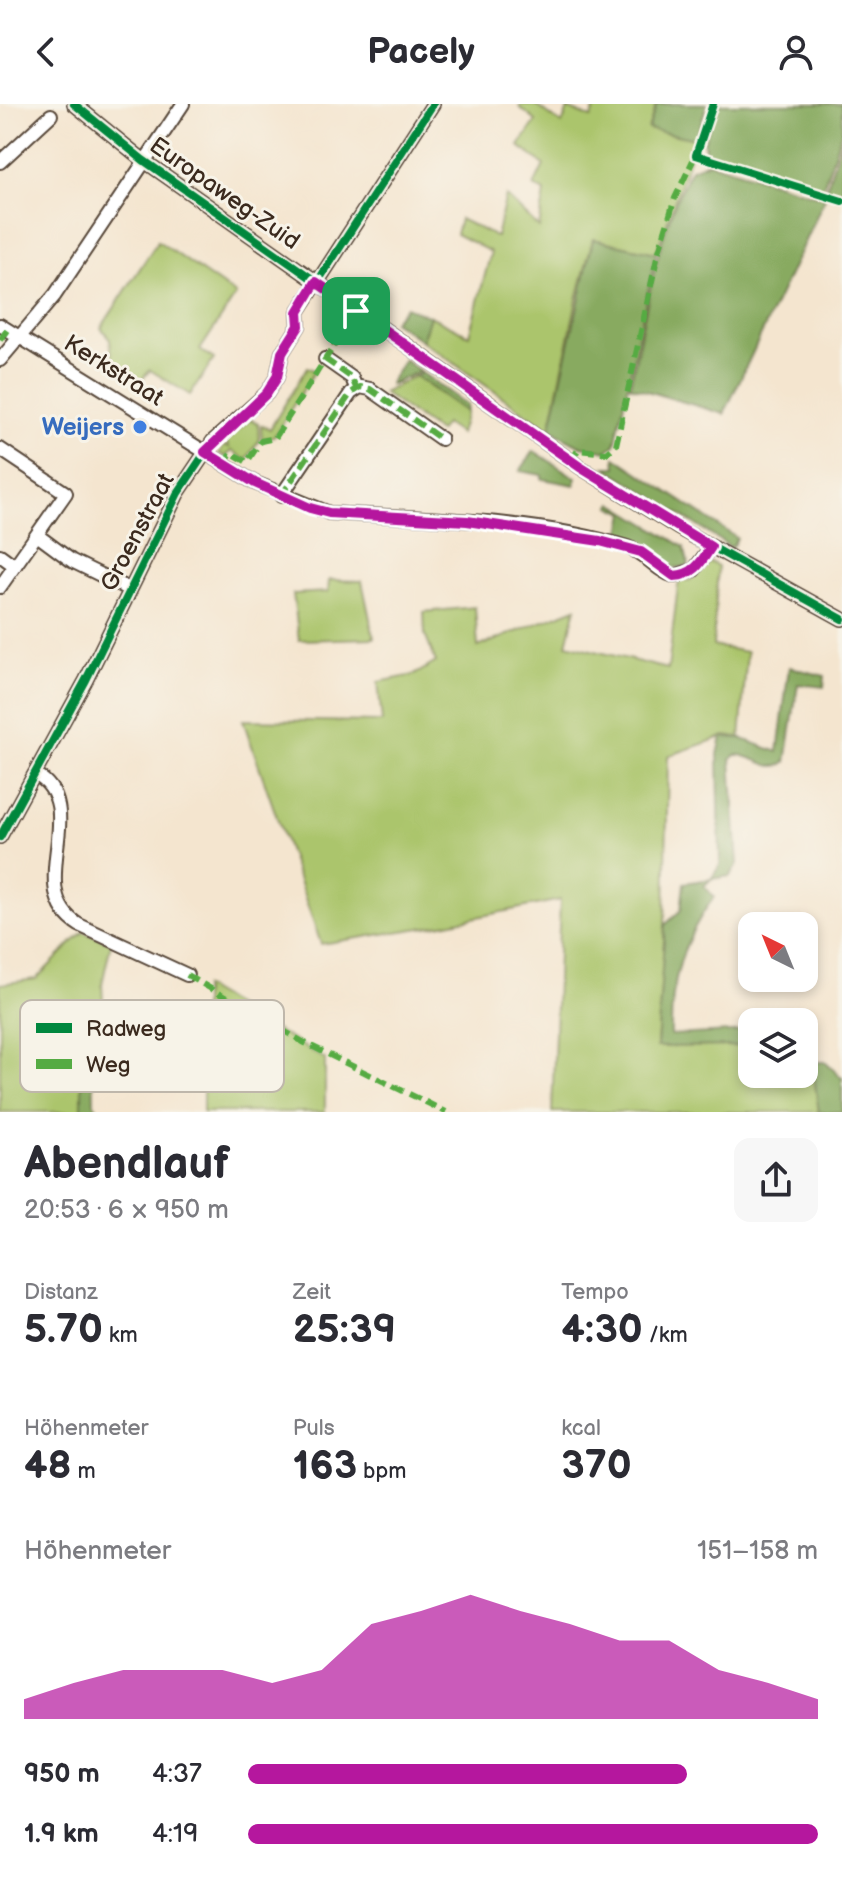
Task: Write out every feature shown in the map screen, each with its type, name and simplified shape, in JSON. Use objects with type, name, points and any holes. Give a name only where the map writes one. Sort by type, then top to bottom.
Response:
[{"type":"street","name":"Europaweg-Zuid","points":[[74,104],[143,160],[580,467],[711,547],[842,619]]},
{"type":"street","points":[[0,360],[55,295],[183,104]]},
{"type":"street","name":"Groenstraat","points":[[0,837],[6,814],[35,774],[178,493],[205,452],[267,393],[277,377],[282,353],[299,326],[298,312],[433,104]]},
{"type":"street","points":[[0,162],[51,115]]},
{"type":"street","name":"Kerkstraat","points":[[0,325],[281,496],[329,513],[467,521],[600,541],[641,552],[674,576],[690,573],[711,547]]},
{"type":"street","points":[[325,359],[352,378],[356,388]]},
{"type":"street","points":[[356,388],[370,389],[441,439]]},
{"type":"street","points":[[281,496],[356,388]]},
{"type":"street","points":[[0,449],[65,489],[65,497],[0,587]]},
{"type":"street","points":[[37,535],[72,561],[129,589]]},
{"type":"street","points":[[0,555],[15,566]]},
{"type":"street","points":[[35,774],[49,784],[58,801],[53,884],[57,900],[67,915],[79,925],[187,975]]},
{"type":"green space","points":[[521,104],[534,104],[562,124],[568,109],[591,118],[596,104],[656,104],[649,129],[696,139],[656,253],[593,239],[577,299],[550,430],[422,341],[430,316],[469,335],[491,252],[456,234],[460,219],[496,237],[506,196],[539,228],[545,192],[534,186],[544,165],[519,146],[536,121],[519,107]]},
{"type":"green space","points":[[657,104],[707,104],[696,139],[648,129]]},
{"type":"green space","points":[[717,104],[842,104],[842,130],[822,191],[717,155],[715,159],[705,151],[704,142]]},
{"type":"green space","points":[[842,139],[842,197],[825,192]]},
{"type":"green space","points":[[708,162],[825,198],[724,414],[630,386],[653,275],[669,220],[691,169]]},
{"type":"green space","points":[[593,239],[656,253],[615,445],[607,451],[581,446],[550,430]]},
{"type":"green space","points":[[158,241],[236,295],[200,350],[214,359],[190,395],[150,370],[140,382],[113,364],[110,339],[101,328]]},
{"type":"green space","points":[[405,307],[430,316],[422,341],[393,321]]},
{"type":"green space","points":[[404,360],[420,371],[390,385],[389,383]]},
{"type":"green space","points":[[307,367],[315,371],[274,436],[262,439],[261,425],[270,429]]},
{"type":"green space","points":[[422,373],[467,405],[466,412],[415,376]]},
{"type":"green space","points":[[415,376],[466,412],[460,434],[445,424],[439,432],[383,393]]},
{"type":"green space","points":[[250,419],[258,423],[259,440],[246,460],[232,451],[225,457],[219,453],[224,446],[229,447],[226,442]]},
{"type":"green space","points":[[534,451],[576,478],[575,485],[520,471]]},
{"type":"green space","points":[[615,457],[737,538],[732,548],[606,467],[616,467]]},
{"type":"green space","points":[[613,503],[684,547],[689,566],[673,568],[648,546],[620,536],[625,513],[611,506]]},
{"type":"green space","points":[[710,562],[718,566],[713,646],[747,652],[740,738],[725,736],[668,756],[665,925],[657,1046],[738,1046],[738,1088],[816,1088],[819,1112],[552,1112],[560,900],[433,926],[321,944],[243,720],[382,722],[378,682],[414,675],[436,662],[425,635],[424,612],[475,607],[478,647],[576,608],[567,644],[668,669],[678,586],[680,581],[690,580]]},
{"type":"green space","points":[[329,580],[362,581],[374,638],[299,640],[293,594],[328,592]]},
{"type":"green space","points":[[789,667],[825,676],[824,687],[798,684],[786,762],[774,766],[742,755],[735,755],[731,760],[738,864],[730,876],[711,879],[720,865],[718,754],[722,737],[740,738],[778,752]]},
{"type":"green space","points":[[711,879],[704,886],[714,897],[694,929],[680,963],[673,998],[671,1035],[738,1032],[738,1046],[657,1047],[665,925],[681,910],[684,883]]},
{"type":"green space","points":[[83,932],[111,943],[102,984],[103,1000],[20,1000],[20,1092],[82,1092],[82,1112],[0,1112],[0,984],[36,979]]},
{"type":"green space","points":[[203,987],[225,1000],[203,1000]]},
{"type":"green space","points":[[284,1035],[325,1059],[325,1112],[203,1112],[203,1092],[284,1092]]},
{"type":"green space","points":[[818,1062],[825,1062],[842,1078],[842,1112],[819,1112],[816,1088]]},
{"type":"green space","points":[[82,1092],[94,1092],[94,1103],[99,1110],[115,1112],[82,1112]]},
{"type":"marked path","points":[[571,461],[578,450],[607,453],[616,445],[657,258],[675,198],[698,150]]},
{"type":"marked path","points":[[222,463],[232,453],[247,462],[261,441],[275,438],[356,311]]},
{"type":"marked path","points":[[0,340],[7,330]]},
{"type":"marked path","points":[[325,359],[352,378],[356,388]]},
{"type":"marked path","points":[[281,496],[351,393],[360,387],[370,389],[441,439]]},
{"type":"marked path","points":[[187,975],[230,1000]]},
{"type":"marked path","points":[[284,1031],[446,1112]]},
{"type":"cycle path","points":[[74,104],[143,160],[580,467],[678,528],[842,619]]},
{"type":"cycle path","points":[[0,837],[86,680],[178,493],[213,441],[267,393],[277,377],[282,353],[299,326],[298,312],[433,104]]},
{"type":"cycle path","points":[[713,104],[696,155],[842,201]]},
{"type":"place","name":"Weijers","points":[[140,427]]},
{"type":"route","points":[[316,282],[356,311],[580,467],[711,547],[702,562],[690,573],[674,576],[667,574],[641,552],[600,541],[467,521],[329,513],[269,490],[205,452],[213,441],[267,393],[277,377],[282,353],[299,326],[298,312],[316,282]]}]
